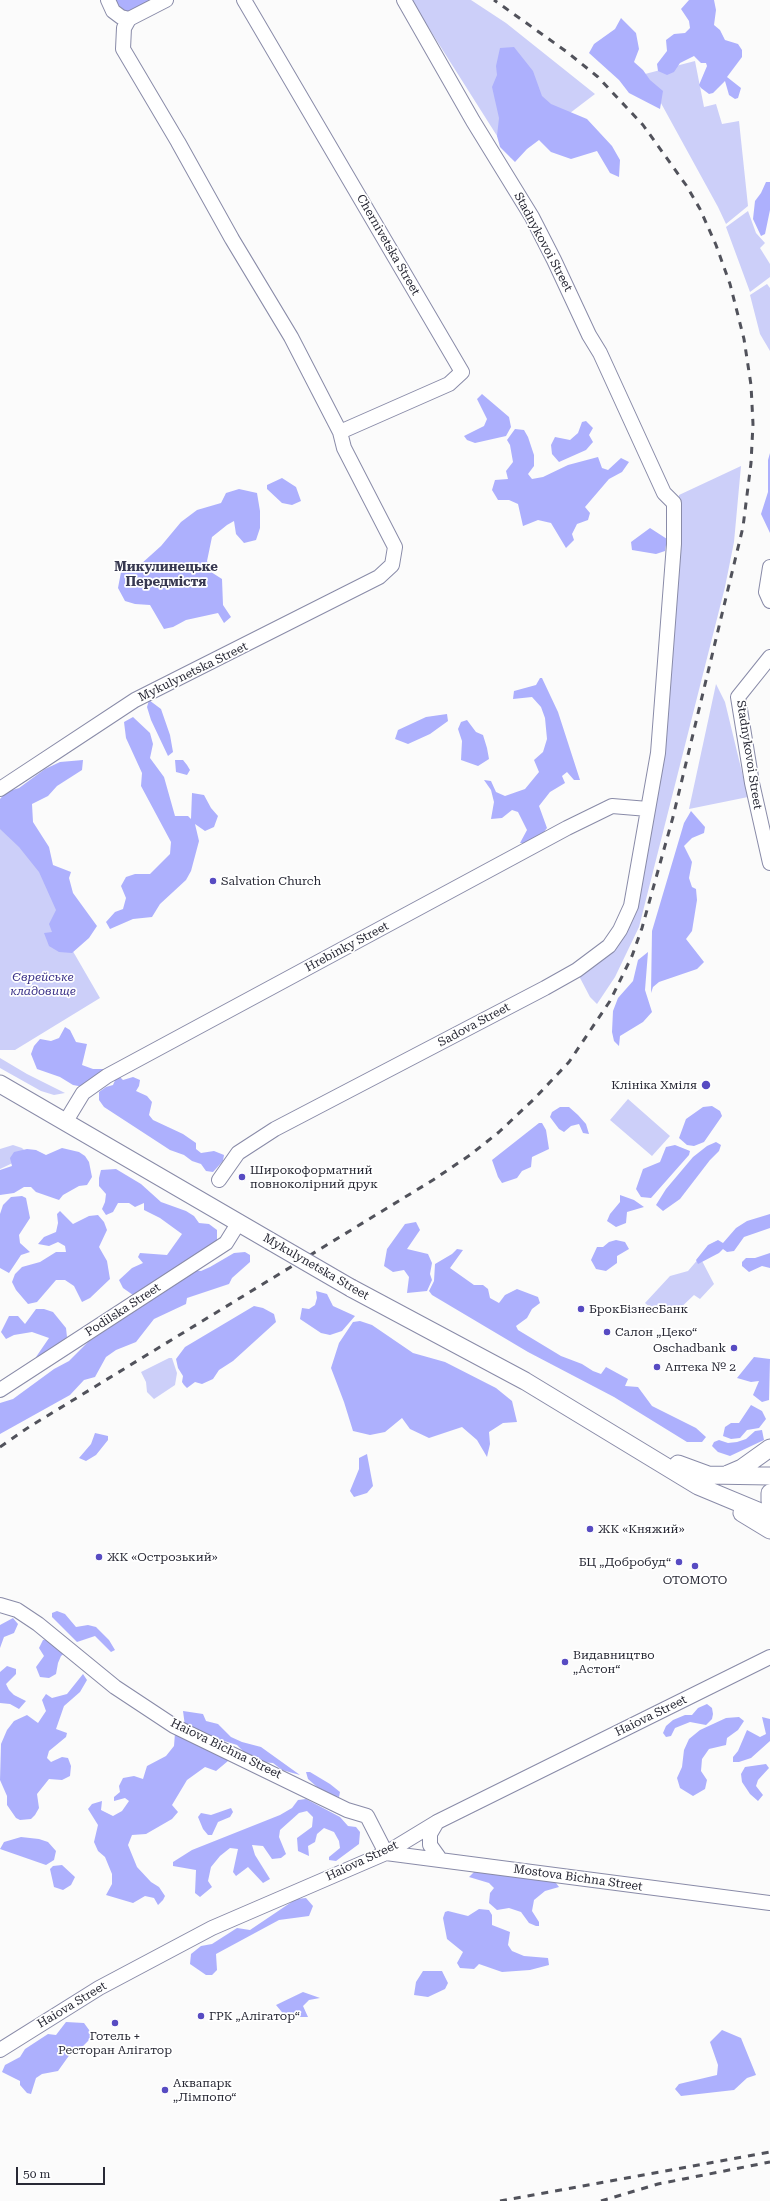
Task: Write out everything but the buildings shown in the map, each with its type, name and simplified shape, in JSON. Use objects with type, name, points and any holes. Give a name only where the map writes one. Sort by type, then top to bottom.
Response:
[{"type":"main road","name":"Mykulynetska Street","points":[[0,1084],[351,1288],[525,1381],[634,1445],[698,1486],[770,1516]]},
{"type":"main road","name":"Mykulynetska Street","points":[[634,1445],[700,1473],[722,1476],[770,1476]]},
{"type":"main road","name":"Mykulynetska Street","points":[[722,1476],[742,1468],[770,1448]]},
{"type":"main road","points":[[698,1486],[770,1530]]},
{"type":"main road","points":[[770,1493],[770,1501]]},
{"type":"street","points":[[108,0],[113,11],[121,17],[129,18],[166,0]]},
{"type":"street","name":"Chernivetska Street","points":[[244,0],[462,372],[449,384],[340,432]]},
{"type":"street","name":"Stadnykovoi Street","points":[[404,0],[473,121],[532,217],[589,335],[600,353],[664,493],[674,503],[674,544],[658,753],[648,809]]},
{"type":"street","points":[[129,18],[124,28],[123,49],[178,142],[232,239],[291,337],[340,432]]},
{"type":"street","name":"Mykulynetska Street","points":[[0,789],[135,700],[379,577],[392,565],[395,547],[344,448],[340,432]]},
{"type":"street","points":[[770,568],[766,592],[770,601]]},
{"type":"street","name":"Stadnykovoi Street","points":[[770,657],[738,698],[752,783],[770,863]]},
{"type":"street","name":"Hrebinky Street","points":[[66,1121],[83,1093],[107,1076],[567,828],[612,806],[648,809]]},
{"type":"street","name":"Sadova Street","points":[[220,1180],[238,1153],[275,1129],[551,985],[577,970],[609,946],[620,930],[631,906],[648,809]]},
{"type":"street","name":"Podilska Street","points":[[0,1390],[226,1243],[239,1222]]},
{"type":"street","name":"Haiova Bichna Street","points":[[0,1605],[17,1610],[38,1624],[115,1687],[174,1726],[347,1810],[367,1816],[386,1853]]},
{"type":"street","name":"Haiova Street","points":[[0,2050],[99,1988],[212,1928],[386,1853],[437,1822],[770,1656]]},
{"type":"street","points":[[437,1822],[430,1834],[430,1846],[440,1859]]},
{"type":"street","name":"Mostova Bichna Street","points":[[386,1853],[770,1903]]},
{"type":"green space","points":[[411,0],[471,0],[506,23],[595,94],[511,158]]},
{"type":"green space","points":[[695,61],[704,107],[716,104],[722,124],[739,121],[748,206],[726,224],[645,74]]},
{"type":"green space","points":[[748,211],[756,233],[765,243],[760,248],[770,264],[770,277],[750,292],[726,227]]},
{"type":"green space","points":[[767,284],[770,288],[770,351],[760,334],[750,295]]},
{"type":"green space","points":[[741,466],[734,542],[725,587],[639,927],[615,977],[597,1004],[590,997],[579,976],[599,962],[613,948],[635,905],[678,547],[679,495]]},
{"type":"green space","points":[[716,684],[725,702],[748,797],[689,809]]},
{"type":"green space","name":"Єврейське кладовище","points":[[0,800],[88,926],[67,941],[100,998],[15,1050],[0,1050]]},
{"type":"green space","points":[[0,1058],[27,1074],[65,1093],[54,1095],[41,1091],[0,1068]]},
{"type":"green space","points":[[628,1099],[670,1136],[652,1156],[610,1120]]},
{"type":"green space","points":[[13,1145],[22,1148],[26,1152],[19,1160],[0,1169],[0,1149]]},
{"type":"green space","points":[[700,1257],[714,1284],[700,1299],[694,1295],[675,1313],[657,1313],[645,1303],[670,1276],[688,1271]]},
{"type":"green space","points":[[169,1358],[172,1358],[177,1373],[175,1385],[154,1399],[147,1392],[146,1382],[141,1372]]},
{"type":"shaded area","points":[[113,0],[163,0],[129,15]]},
{"type":"shaded area","points":[[689,0],[714,0],[716,10],[714,25],[720,30],[725,40],[738,44],[742,50],[742,57],[727,77],[741,88],[738,98],[735,99],[729,95],[725,81],[713,93],[709,94],[701,88],[699,85],[707,66],[706,63],[701,63],[694,56],[680,63],[674,72],[667,75],[658,71],[657,64],[667,51],[666,40],[674,34],[685,33],[690,28],[689,21],[681,9]]},
{"type":"shaded area","points":[[621,18],[636,33],[639,49],[634,62],[643,70],[650,80],[663,91],[660,109],[629,93],[619,80],[589,53],[594,44],[615,29]]},
{"type":"shaded area","points":[[514,47],[533,71],[542,96],[551,104],[587,119],[612,146],[620,160],[619,177],[610,173],[597,151],[571,159],[551,152],[539,140],[527,149],[515,162],[500,147],[497,136],[499,118],[492,87],[497,75],[496,66],[500,48]]},
{"type":"shaded area","points":[[766,182],[770,182],[770,210],[765,234],[761,236],[753,219],[755,201]]},
{"type":"shaded area","points":[[482,394],[509,417],[511,427],[506,436],[475,443],[467,440],[464,436],[484,426],[487,419],[477,399]]},
{"type":"shaded area","points":[[586,421],[593,428],[589,435],[593,442],[586,450],[559,462],[552,454],[551,445],[555,437],[570,440],[578,433],[582,422]]},
{"type":"shaded area","points":[[515,429],[524,430],[528,437],[534,455],[534,466],[528,474],[532,479],[543,477],[568,465],[598,457],[602,468],[608,470],[621,458],[629,462],[622,472],[609,479],[585,507],[590,513],[588,520],[577,524],[572,534],[574,540],[566,548],[551,523],[538,520],[523,526],[518,504],[509,500],[498,500],[492,490],[495,480],[508,479],[506,471],[513,462],[510,445],[507,440]]},
{"type":"shaded area","points":[[770,453],[770,533],[761,514],[768,492],[768,460]]},
{"type":"shaded area","points":[[282,478],[296,487],[301,501],[292,505],[282,503],[267,489],[267,485]]},
{"type":"shaded area","points":[[239,489],[257,493],[260,511],[260,528],[256,540],[244,543],[236,534],[234,521],[212,537],[207,561],[211,572],[222,579],[223,605],[231,617],[224,623],[218,613],[186,620],[173,627],[164,629],[150,605],[135,604],[125,601],[118,588],[121,572],[127,572],[141,564],[161,546],[181,522],[197,510],[221,503],[226,493]]},
{"type":"shaded area","points":[[650,528],[667,539],[665,551],[656,554],[632,550],[631,542]]},
{"type":"shaded area","points":[[540,678],[542,678],[558,712],[580,780],[574,780],[567,772],[562,776],[565,783],[550,792],[539,806],[547,828],[540,837],[529,843],[520,843],[527,830],[518,812],[512,810],[502,818],[491,819],[494,802],[491,790],[484,780],[491,781],[496,792],[505,796],[525,789],[539,772],[534,760],[543,752],[547,739],[545,718],[541,707],[532,697],[513,699],[514,691],[536,685]]},
{"type":"shaded area","points":[[149,700],[161,709],[170,735],[173,752],[168,756],[151,720],[147,707]]},
{"type":"shaded area","points":[[447,714],[448,721],[430,734],[408,744],[395,739],[398,730],[426,717]]},
{"type":"shaded area","points":[[133,717],[150,733],[153,744],[150,758],[164,777],[175,816],[188,816],[191,819],[192,793],[204,795],[211,808],[218,816],[214,827],[205,831],[195,824],[199,841],[191,871],[186,880],[160,904],[152,917],[133,919],[110,929],[106,922],[115,912],[123,909],[126,898],[121,886],[126,877],[135,874],[150,874],[170,854],[171,842],[141,786],[142,773],[126,738],[124,722]]},
{"type":"shaded area","points":[[467,720],[476,732],[483,735],[487,748],[489,759],[478,766],[461,760],[462,741],[458,729],[461,722]]},
{"type":"shaded area","points":[[83,760],[82,770],[57,786],[48,796],[32,804],[33,822],[49,847],[53,865],[71,872],[69,878],[73,893],[97,926],[89,938],[72,953],[59,952],[49,946],[44,933],[52,932],[49,924],[56,910],[39,872],[19,847],[0,829],[0,799],[6,792],[19,788],[45,769],[60,762]]},
{"type":"shaded area","points":[[175,760],[183,760],[187,765],[190,770],[187,775],[176,772]]},
{"type":"shaded area","points":[[691,811],[705,827],[704,833],[692,838],[684,846],[692,862],[689,878],[692,887],[696,889],[697,900],[692,931],[686,939],[704,962],[697,969],[659,982],[653,987],[651,993],[652,931],[684,823]]},
{"type":"shaded area","points":[[648,952],[645,990],[652,1012],[643,1022],[620,1036],[619,1046],[614,1041],[612,1032],[613,1011],[618,998],[633,981],[638,960]]},
{"type":"shaded area","points":[[65,1027],[70,1030],[76,1042],[87,1044],[82,1065],[93,1069],[110,1069],[94,1089],[73,1085],[60,1077],[37,1069],[31,1054],[34,1046],[40,1039],[51,1041],[59,1038]]},
{"type":"shaded area","points":[[120,1077],[123,1080],[133,1077],[140,1080],[136,1091],[147,1096],[152,1102],[149,1115],[153,1120],[183,1134],[196,1143],[196,1149],[201,1153],[214,1151],[224,1155],[223,1161],[213,1172],[206,1171],[201,1164],[192,1161],[184,1155],[170,1150],[104,1107],[99,1100],[99,1092],[106,1087],[113,1085],[116,1078]]},
{"type":"shaded area","points":[[712,1106],[720,1111],[722,1116],[704,1142],[694,1146],[687,1145],[679,1138],[686,1119],[703,1107]]},
{"type":"shaded area","points":[[560,1107],[569,1107],[578,1115],[586,1124],[589,1134],[583,1133],[579,1124],[571,1126],[564,1132],[559,1129],[550,1117],[552,1112]]},
{"type":"shaded area","points":[[539,1123],[542,1123],[546,1130],[549,1149],[532,1157],[531,1167],[522,1171],[517,1178],[502,1183],[498,1177],[492,1160]]},
{"type":"shaded area","points":[[716,1142],[721,1145],[719,1151],[710,1160],[680,1199],[663,1211],[656,1205],[666,1189],[693,1157],[707,1146]]},
{"type":"shaded area","points":[[675,1145],[690,1151],[689,1155],[651,1198],[641,1197],[636,1189],[643,1169],[660,1162],[666,1147]]},
{"type":"shaded area","points":[[62,1148],[79,1152],[85,1156],[89,1162],[92,1177],[87,1185],[79,1186],[63,1195],[59,1200],[36,1192],[31,1187],[24,1187],[14,1193],[0,1195],[0,1170],[12,1166],[10,1158],[14,1152],[27,1149],[36,1150],[46,1155]]},
{"type":"shaded area","points":[[116,1169],[141,1184],[161,1202],[186,1211],[194,1216],[199,1223],[209,1224],[217,1230],[217,1240],[212,1247],[133,1295],[123,1288],[119,1280],[132,1268],[143,1263],[138,1257],[140,1253],[167,1255],[182,1234],[160,1218],[144,1210],[144,1203],[135,1207],[129,1203],[118,1203],[113,1212],[106,1215],[102,1209],[106,1194],[99,1186],[99,1178],[101,1170]]},
{"type":"shaded area","points":[[620,1195],[634,1200],[644,1207],[627,1212],[626,1223],[616,1227],[607,1221],[610,1214],[620,1202]]},
{"type":"shaded area","points":[[22,1196],[26,1198],[30,1218],[19,1235],[20,1243],[30,1252],[21,1255],[9,1273],[0,1268],[0,1214],[3,1205],[11,1197]]},
{"type":"shaded area","points":[[60,1211],[73,1224],[89,1216],[98,1215],[104,1222],[107,1230],[99,1247],[107,1261],[110,1279],[90,1298],[82,1302],[74,1286],[65,1280],[56,1280],[37,1302],[28,1304],[16,1290],[12,1282],[15,1274],[22,1267],[40,1262],[56,1252],[66,1252],[65,1246],[58,1242],[49,1246],[38,1244],[44,1237],[56,1232],[58,1223],[57,1214]]},
{"type":"shaded area","points":[[770,1214],[770,1228],[744,1237],[734,1251],[727,1252],[723,1249],[719,1253],[698,1264],[696,1260],[708,1245],[718,1240],[723,1243],[736,1228],[747,1221]]},
{"type":"shaded area","points":[[416,1222],[420,1230],[407,1249],[428,1254],[432,1263],[430,1274],[432,1280],[427,1291],[407,1293],[409,1277],[404,1270],[393,1272],[384,1266],[387,1249],[405,1224]]},
{"type":"shaded area","points":[[616,1240],[625,1242],[629,1249],[617,1256],[617,1263],[606,1271],[596,1269],[591,1260],[597,1247],[603,1247],[609,1242]]},
{"type":"shaded area","points":[[457,1249],[463,1250],[450,1268],[474,1285],[483,1285],[488,1289],[490,1298],[499,1303],[505,1295],[517,1289],[538,1297],[540,1303],[532,1309],[527,1318],[516,1326],[518,1330],[561,1356],[582,1364],[593,1371],[601,1374],[606,1367],[628,1379],[625,1386],[638,1387],[652,1406],[696,1428],[706,1437],[702,1442],[687,1442],[614,1397],[528,1352],[432,1295],[429,1291],[434,1281],[435,1264],[452,1254]]},
{"type":"shaded area","points":[[245,1252],[250,1255],[250,1262],[232,1278],[229,1284],[187,1298],[186,1304],[154,1319],[136,1342],[116,1350],[106,1357],[95,1377],[84,1380],[70,1395],[0,1434],[0,1403],[13,1399],[54,1369],[69,1361],[88,1342],[172,1287],[194,1270],[201,1271],[234,1253]]},
{"type":"shaded area","points":[[770,1253],[770,1268],[762,1266],[749,1272],[742,1266],[742,1262],[746,1258],[755,1258]]},
{"type":"shaded area","points":[[316,1291],[327,1294],[333,1306],[355,1316],[342,1331],[330,1335],[321,1333],[300,1319],[302,1308],[309,1309],[315,1305],[317,1298]]},
{"type":"shaded area","points":[[254,1306],[263,1308],[274,1314],[276,1322],[233,1361],[219,1370],[213,1379],[202,1384],[195,1382],[187,1388],[182,1382],[183,1376],[178,1368],[176,1359],[185,1347]]},
{"type":"shaded area","points":[[36,1309],[44,1309],[53,1312],[66,1328],[67,1337],[46,1355],[36,1357],[49,1338],[32,1332],[14,1335],[6,1339],[1,1332],[9,1316],[18,1316],[25,1324]]},
{"type":"shaded area","points":[[360,1321],[372,1325],[413,1353],[445,1362],[496,1388],[512,1401],[517,1422],[503,1423],[489,1432],[490,1444],[487,1457],[477,1440],[462,1427],[429,1438],[410,1429],[402,1418],[385,1432],[370,1435],[353,1431],[331,1368],[339,1343],[353,1322]]},
{"type":"shaded area","points":[[754,1357],[770,1359],[769,1400],[762,1402],[753,1395],[759,1381],[751,1382],[737,1378]]},
{"type":"shaded area","points":[[751,1405],[762,1411],[766,1419],[759,1428],[747,1430],[740,1438],[731,1439],[723,1436],[725,1427],[731,1423],[739,1423]]},
{"type":"shaded area","points":[[762,1430],[764,1440],[730,1456],[718,1452],[712,1446],[714,1442],[719,1440],[728,1443],[737,1442],[746,1439],[755,1431]]},
{"type":"shaded area","points":[[95,1433],[108,1436],[108,1440],[96,1455],[86,1461],[79,1458],[91,1444]]},
{"type":"shaded area","points":[[367,1454],[373,1486],[367,1493],[354,1497],[350,1491],[359,1469],[359,1458]]},
{"type":"shaded area","points":[[57,1611],[65,1614],[76,1627],[88,1625],[96,1627],[109,1640],[115,1650],[111,1652],[95,1636],[77,1642],[52,1617],[52,1613]]},
{"type":"shaded area","points":[[13,1618],[18,1624],[14,1633],[4,1637],[0,1648],[0,1625]]},
{"type":"shaded area","points":[[47,1639],[65,1653],[61,1656],[58,1663],[56,1674],[49,1678],[40,1677],[36,1667],[44,1656],[39,1648],[43,1640]]},
{"type":"shaded area","points":[[7,1666],[16,1669],[16,1674],[6,1684],[9,1690],[14,1695],[26,1701],[19,1709],[10,1704],[0,1703],[0,1672]]},
{"type":"shaded area","points":[[83,1674],[87,1680],[80,1692],[64,1706],[56,1729],[67,1733],[66,1737],[49,1751],[47,1758],[51,1762],[62,1757],[68,1758],[71,1766],[70,1776],[62,1780],[49,1779],[37,1794],[39,1808],[35,1815],[31,1819],[20,1820],[16,1818],[7,1805],[7,1796],[0,1780],[1,1744],[7,1730],[14,1721],[27,1715],[38,1723],[46,1711],[42,1700],[46,1694],[52,1698],[67,1694]]},
{"type":"shaded area","points":[[707,1704],[712,1708],[713,1714],[712,1719],[706,1725],[690,1722],[675,1728],[671,1736],[666,1737],[663,1733],[666,1726],[673,1720],[685,1715],[692,1715],[698,1708]]},
{"type":"shaded area","points":[[183,1711],[203,1714],[206,1721],[218,1724],[231,1737],[242,1742],[261,1747],[300,1775],[282,1770],[273,1763],[262,1762],[247,1755],[237,1745],[218,1739],[206,1739],[185,1726]]},
{"type":"shaded area","points":[[739,1717],[744,1721],[738,1730],[727,1738],[726,1745],[709,1749],[702,1759],[701,1771],[707,1780],[705,1789],[693,1796],[680,1788],[677,1778],[682,1767],[684,1750],[689,1739],[700,1730],[726,1718]]},
{"type":"shaded area","points":[[762,1717],[770,1719],[770,1741],[751,1758],[739,1762],[733,1762],[733,1757],[738,1751],[747,1730],[760,1737],[766,1734]]},
{"type":"shaded area","points":[[175,1733],[216,1749],[228,1761],[216,1771],[205,1767],[187,1780],[172,1805],[178,1812],[172,1819],[146,1834],[132,1835],[128,1845],[137,1867],[151,1882],[159,1887],[165,1896],[163,1900],[158,1905],[154,1898],[145,1896],[133,1903],[106,1895],[112,1884],[112,1874],[105,1857],[98,1851],[94,1842],[98,1825],[88,1809],[92,1804],[102,1801],[101,1810],[113,1816],[122,1811],[129,1801],[125,1798],[114,1801],[114,1797],[120,1792],[119,1786],[123,1778],[134,1776],[143,1779],[147,1766],[166,1756],[174,1746]]},
{"type":"shaded area","points":[[766,1764],[769,1768],[758,1780],[756,1786],[763,1795],[758,1801],[750,1794],[742,1782],[741,1774],[745,1767]]},
{"type":"shaded area","points":[[306,1772],[310,1772],[330,1784],[340,1792],[339,1797],[325,1794],[308,1779]]},
{"type":"shaded area","points":[[306,1799],[340,1817],[348,1826],[356,1827],[360,1832],[359,1844],[336,1861],[329,1860],[329,1857],[340,1848],[339,1841],[334,1832],[324,1828],[317,1834],[315,1842],[308,1846],[309,1856],[298,1851],[297,1838],[312,1827],[313,1817],[307,1811],[299,1813],[280,1830],[279,1837],[286,1854],[281,1858],[272,1859],[263,1846],[252,1845],[255,1855],[270,1879],[263,1883],[248,1867],[236,1876],[233,1872],[238,1849],[230,1848],[220,1856],[211,1867],[208,1881],[212,1887],[200,1897],[195,1893],[196,1870],[173,1866],[173,1862],[192,1850],[280,1815],[292,1808],[298,1800]]},
{"type":"shaded area","points":[[231,1808],[233,1812],[230,1817],[218,1822],[212,1835],[208,1835],[203,1829],[198,1817],[201,1813],[211,1815]]},
{"type":"shaded area","points":[[21,1837],[39,1839],[48,1842],[56,1851],[54,1860],[46,1865],[0,1849],[4,1842]]},
{"type":"shaded area","points":[[62,1865],[75,1877],[71,1885],[63,1890],[54,1887],[50,1869],[53,1866]]},
{"type":"shaded area","points":[[476,1870],[495,1875],[518,1875],[535,1880],[553,1879],[559,1887],[545,1891],[534,1900],[532,1911],[539,1922],[539,1926],[536,1926],[529,1923],[521,1912],[509,1908],[497,1910],[489,1903],[490,1893],[494,1888],[489,1883],[469,1877]]},
{"type":"shaded area","points":[[306,1898],[313,1906],[309,1916],[279,1920],[216,1954],[217,1970],[212,1975],[206,1975],[190,1964],[191,1954],[201,1946],[212,1944],[237,1928],[250,1930],[296,1899]]},
{"type":"shaded area","points":[[479,1909],[489,1910],[492,1915],[492,1925],[510,1932],[508,1945],[512,1951],[524,1956],[548,1958],[549,1965],[530,1970],[502,1972],[479,1964],[474,1969],[460,1968],[457,1963],[463,1952],[447,1939],[443,1918],[445,1912],[448,1911],[468,1916]]},
{"type":"shaded area","points":[[423,1971],[442,1971],[448,1983],[445,1989],[428,1997],[414,1995],[416,1982]]},
{"type":"shaded area","points":[[303,1992],[320,1998],[309,2000],[303,2006],[308,2017],[286,2017],[276,2005]]},
{"type":"shaded area","points":[[66,2022],[84,2023],[92,2034],[83,2046],[73,2050],[58,2071],[42,2074],[36,2078],[31,2094],[27,2093],[20,2085],[20,2081],[2,2072],[5,2065],[20,2057],[25,2049],[48,2034],[56,2035]]},
{"type":"shaded area","points":[[722,2030],[741,2038],[756,2075],[747,2078],[734,2090],[681,2096],[675,2089],[679,2084],[717,2075],[718,2065],[710,2042]]},
{"type":"railway","points":[[0,1447],[29,1427],[433,1180],[470,1155],[499,1132],[534,1099],[569,1062],[610,1001],[632,956],[642,928],[673,817],[743,527],[751,463],[753,424],[751,385],[744,339],[730,284],[716,245],[700,209],[686,185],[643,125],[598,77],[567,52],[494,0]]},
{"type":"railway","points":[[500,2201],[770,2152]]},
{"type":"railway","points":[[601,2201],[658,2184],[770,2162]]},
{"type":"place","name":"Salvation Church","points":[[213,881]]},
{"type":"place","name":"Клініка Хміля","points":[[706,1085]]},
{"type":"place","name":"Широкоформатний повноколірний друк","points":[[242,1177]]},
{"type":"place","name":"БрокБізнесБанк","points":[[581,1309]]},
{"type":"place","name":"Салон „Цеко“","points":[[607,1332]]},
{"type":"place","name":"Oschadbank","points":[[734,1348]]},
{"type":"place","name":"Аптека № 2","points":[[657,1367]]},
{"type":"place","name":"ЖК «Княжий»","points":[[590,1529]]},
{"type":"place","name":"ЖК «Острозький»","points":[[99,1557]]},
{"type":"place","name":"БЦ „Добробуд“","points":[[679,1562]]},
{"type":"place","name":"ОТОМОТО","points":[[695,1566]]},
{"type":"place","name":"Видавництво „Астон“","points":[[565,1662]]},
{"type":"place","name":"ГРК „Алігатор“","points":[[201,2016]]},
{"type":"place","name":"Готель + Ресторан Алігатор","points":[[115,2023]]},
{"type":"place","name":"Аквапарк „Лімпопо“","points":[[165,2090]]},
{"type":"district","name":"Микулинецьке Передмістя","points":[[166,574]]}]
